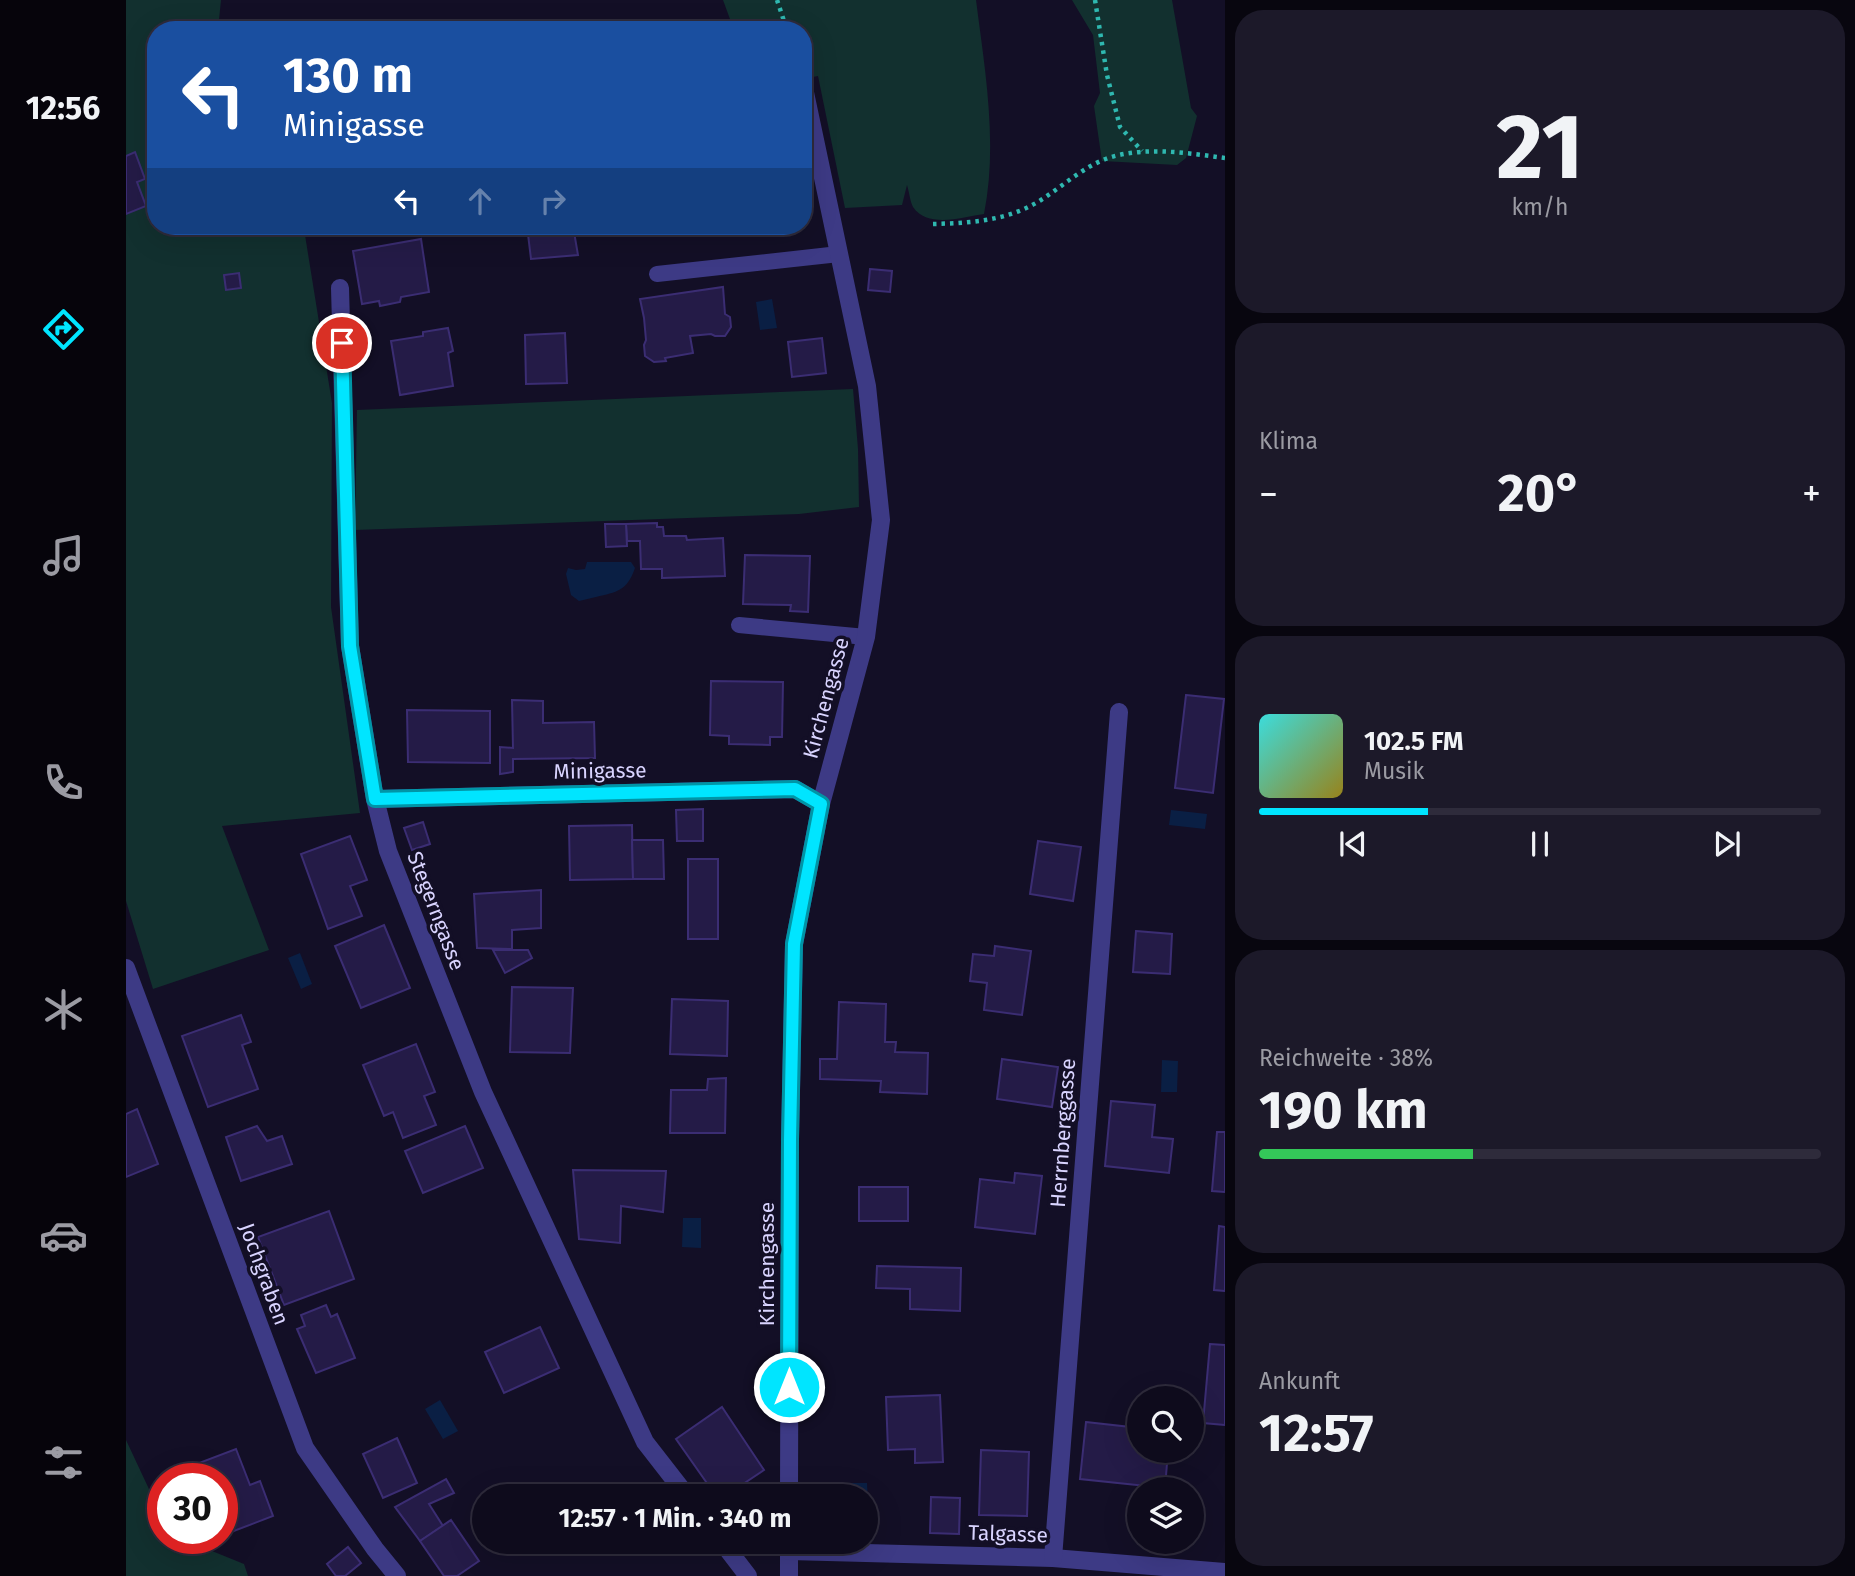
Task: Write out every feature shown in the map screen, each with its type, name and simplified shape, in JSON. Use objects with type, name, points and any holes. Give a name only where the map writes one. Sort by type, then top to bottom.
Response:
[{"type":"street","name":"Kirchengasse","points":[[789,1484],[794,944],[821,804],[866,637],[881,520],[867,386],[812,126]]},
{"type":"street","name":"Stegerngasse","points":[[340,288],[350,646],[375,799],[388,851],[483,1092],[645,1442],[678,1484]]},
{"type":"street","name":"Herrnberggasse","points":[[1053,1558],[1119,712]]},
{"type":"street","name":"Minigasse","points":[[375,799],[795,789],[821,804]]},
{"type":"street","name":"Jochgraben","points":[[126,968],[305,1448],[375,1549],[397,1576]]},
{"type":"street","name":"Talgasse","points":[[878,1550],[1053,1558],[1225,1572]]},
{"type":"street","points":[[731,1554],[748,1576]]},
{"type":"street","points":[[789,1554],[789,1576]]},
{"type":"lane","points":[[657,274],[839,254]]},
{"type":"lane","points":[[739,625],[866,637]]},
{"type":"path","points":[[777,0],[784,21]]},
{"type":"path","points":[[1095,0],[1107,75],[1120,127],[1143,152]]},
{"type":"path","points":[[933,224],[971,223],[999,218],[1039,201],[1093,164],[1111,157],[1161,151],[1225,158]]},
{"type":"green space","points":[[126,0],[221,0],[219,21],[147,21],[147,235],[305,235],[332,403],[331,607],[360,813],[222,826],[269,950],[153,989],[126,901]]},
{"type":"green space","points":[[723,0],[976,0],[989,107],[990,161],[984,214],[946,220],[927,218],[913,207],[907,185],[902,205],[845,208],[818,76],[812,77],[812,21],[731,21]]},
{"type":"green space","points":[[1072,0],[1172,0],[1191,108],[1197,116],[1186,158],[1177,165],[1102,161],[1094,106],[1100,93],[1093,35]]},
{"type":"green space","points":[[853,389],[859,507],[799,514],[355,530],[357,410]]},
{"type":"green space","points":[[126,1440],[147,1485],[147,1554],[219,1554],[244,1564],[248,1576],[126,1576]]},
{"type":"water","points":[[772,299],[777,328],[760,330],[756,302]]},
{"type":"water","points":[[587,562],[631,562],[635,568],[628,582],[620,589],[579,601],[571,595],[566,574],[568,568],[585,569]]},
{"type":"water","points":[[1171,810],[1207,814],[1205,829],[1169,825]]},
{"type":"water","points":[[300,953],[312,984],[301,989],[288,958]]},
{"type":"water","points":[[1162,1060],[1178,1061],[1177,1092],[1161,1092]]},
{"type":"water","points":[[683,1218],[701,1218],[701,1248],[682,1247]]},
{"type":"water","points":[[440,1400],[458,1431],[443,1439],[425,1409]]},
{"type":"water","points":[[830,1483],[867,1484],[830,1484]]},
{"type":"building","points":[[135,152],[145,179],[137,182],[146,206],[126,214],[126,156]]},
{"type":"building","points":[[528,235],[575,235],[578,255],[531,259]]},
{"type":"building","points":[[421,239],[429,292],[401,297],[400,302],[380,306],[379,301],[362,304],[353,251]]},
{"type":"building","points":[[870,269],[892,271],[890,292],[868,290]]},
{"type":"building","points":[[239,273],[241,288],[226,290],[224,275]]},
{"type":"building","points":[[723,287],[725,314],[730,317],[731,327],[725,336],[690,336],[693,353],[665,358],[666,361],[654,362],[645,356],[646,340],[640,299]]},
{"type":"building","points":[[448,328],[453,351],[448,353],[453,386],[400,395],[391,341],[423,336],[423,332]]},
{"type":"building","points":[[565,333],[567,383],[526,384],[525,335]]},
{"type":"building","points":[[822,338],[826,373],[792,377],[788,342]]},
{"type":"building","points":[[657,523],[657,527],[663,527],[664,536],[686,536],[687,540],[723,538],[725,576],[662,578],[662,569],[641,569],[640,541],[627,541],[626,524]]},
{"type":"building","points":[[605,524],[626,524],[627,546],[606,547]]},
{"type":"building","points":[[745,555],[810,556],[808,612],[790,611],[791,605],[743,604]]},
{"type":"building","points":[[711,681],[783,682],[782,737],[770,737],[770,745],[729,744],[729,736],[710,735]]},
{"type":"building","points":[[1186,695],[1224,699],[1213,793],[1175,788]]},
{"type":"building","points":[[512,700],[543,701],[543,723],[594,722],[595,758],[513,759],[513,772],[500,774],[500,747],[513,748]]},
{"type":"building","points":[[407,710],[490,711],[490,763],[408,762]]},
{"type":"building","points":[[703,809],[703,841],[677,841],[676,810]]},
{"type":"building","points":[[423,822],[430,844],[412,850],[404,828]]},
{"type":"building","points":[[632,825],[633,879],[570,880],[569,826]]},
{"type":"building","points":[[350,836],[367,880],[350,886],[362,916],[328,929],[301,854]]},
{"type":"building","points":[[632,840],[663,840],[664,879],[633,879]]},
{"type":"building","points":[[1038,841],[1081,847],[1073,901],[1030,894]]},
{"type":"building","points":[[688,859],[718,859],[718,939],[688,939]]},
{"type":"building","points":[[541,890],[541,928],[512,930],[512,949],[477,948],[474,894]]},
{"type":"building","points":[[384,925],[410,988],[361,1008],[335,946]]},
{"type":"building","points":[[1136,931],[1172,934],[1170,974],[1133,972]]},
{"type":"building","points":[[995,946],[1031,951],[1022,1015],[984,1010],[987,983],[970,981],[973,954],[994,956]]},
{"type":"building","points":[[493,950],[528,950],[532,958],[505,973]]},
{"type":"building","points":[[512,987],[573,988],[570,1053],[510,1052]]},
{"type":"building","points":[[672,999],[728,1001],[727,1056],[670,1054]]},
{"type":"building","points":[[839,1002],[886,1004],[885,1042],[896,1042],[895,1052],[928,1053],[927,1094],[880,1092],[881,1081],[820,1079],[820,1059],[837,1059]]},
{"type":"building","points":[[241,1015],[251,1042],[242,1045],[258,1089],[208,1107],[182,1036]]},
{"type":"building","points":[[416,1044],[435,1092],[424,1096],[436,1125],[403,1138],[393,1112],[384,1116],[363,1065]]},
{"type":"building","points":[[1002,1059],[1058,1067],[1052,1107],[997,1099]]},
{"type":"building","points":[[726,1078],[725,1133],[670,1133],[671,1090],[707,1090],[708,1079]]},
{"type":"building","points":[[1111,1101],[1155,1105],[1152,1137],[1173,1139],[1169,1173],[1105,1166]]},
{"type":"building","points":[[137,1109],[158,1164],[126,1177],[126,1114]]},
{"type":"building","points":[[257,1126],[267,1141],[282,1136],[292,1164],[241,1181],[226,1137]]},
{"type":"building","points":[[465,1126],[483,1168],[423,1193],[405,1151]]},
{"type":"building","points":[[1217,1132],[1225,1132],[1225,1192],[1212,1191]]},
{"type":"building","points":[[573,1170],[666,1171],[663,1212],[621,1206],[620,1243],[579,1239]]},
{"type":"building","points":[[1015,1173],[1042,1176],[1035,1234],[975,1227],[980,1179],[1014,1183]]},
{"type":"building","points":[[859,1187],[908,1187],[908,1221],[859,1221]]},
{"type":"building","points":[[329,1211],[354,1279],[284,1305],[258,1237]]},
{"type":"building","points":[[1219,1226],[1225,1227],[1225,1291],[1214,1290]]},
{"type":"building","points":[[877,1266],[961,1268],[960,1311],[910,1309],[910,1289],[876,1288]]},
{"type":"building","points":[[326,1305],[331,1317],[337,1314],[355,1358],[316,1373],[297,1329],[305,1326],[301,1315]]},
{"type":"building","points":[[540,1327],[559,1368],[504,1393],[485,1352]]},
{"type":"building","points":[[1210,1344],[1225,1345],[1225,1425],[1204,1423]]},
{"type":"building","points":[[940,1395],[943,1462],[915,1463],[915,1449],[888,1450],[886,1397]]},
{"type":"building","points":[[722,1407],[764,1470],[743,1484],[708,1484],[676,1439]]},
{"type":"building","points":[[1086,1422],[1127,1427],[1127,1463],[1167,1463],[1166,1477],[1127,1477],[1127,1484],[1080,1479]]},
{"type":"building","points":[[397,1438],[417,1483],[383,1498],[363,1454]]},
{"type":"building","points":[[236,1449],[250,1485],[260,1481],[273,1516],[238,1529],[238,1463],[199,1463]]},
{"type":"building","points":[[981,1450],[1029,1452],[1027,1516],[979,1515]]},
{"type":"building","points":[[446,1479],[454,1493],[429,1504],[443,1526],[420,1541],[395,1507]]},
{"type":"building","points":[[931,1497],[960,1498],[959,1534],[930,1533]]},
{"type":"building","points":[[451,1520],[479,1561],[457,1576],[444,1576],[420,1541]]},
{"type":"building","points":[[348,1547],[361,1563],[345,1576],[336,1576],[327,1564]]},
{"type":"route","points":[[342,343],[350,646],[375,799],[795,789],[821,804],[794,944],[789,1387]]}]
